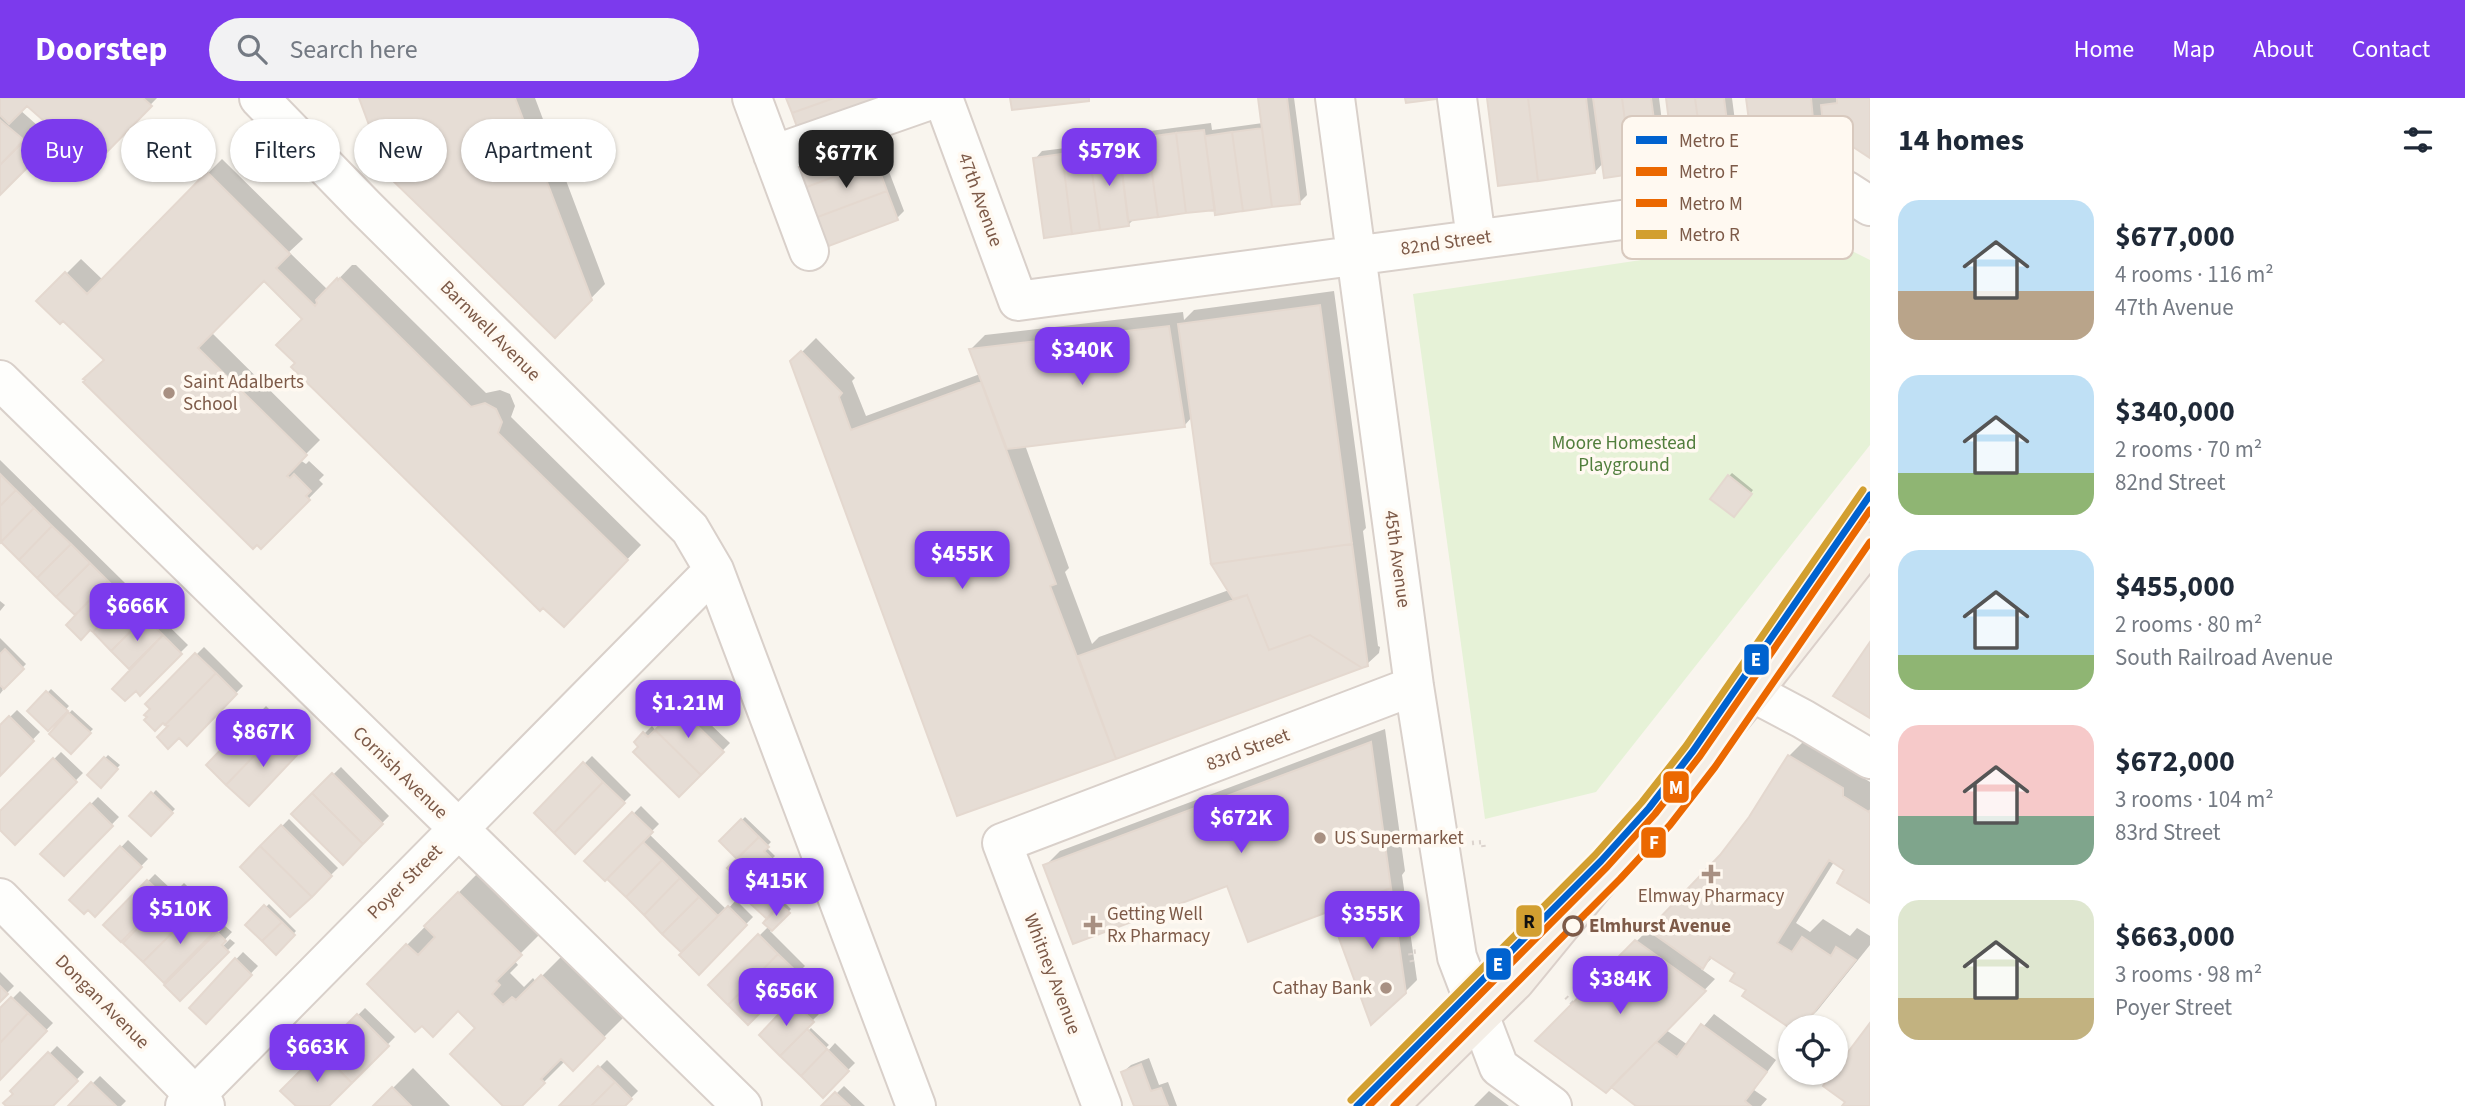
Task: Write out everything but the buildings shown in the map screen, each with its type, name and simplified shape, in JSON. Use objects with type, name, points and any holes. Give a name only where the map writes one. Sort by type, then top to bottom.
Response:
[{"type":"main road","points":[[1388,1106],[1515,981],[1752,692],[1870,542]]},
{"type":"street","name":"Barnwell Avenue","points":[[259,98],[365,207],[690,529],[714,570],[916,1106]]},
{"type":"street","points":[[752,98],[808,251]]},
{"type":"street","points":[[774,155],[936,98]]},
{"type":"street","name":"47th Avenue","points":[[943,98],[1018,301]]},
{"type":"street","name":"45th Avenue","points":[[1335,98],[1414,686],[1457,957],[1479,1016]]},
{"type":"street","points":[[1457,98],[1476,239]]},
{"type":"street","name":"82nd Street","points":[[1853,196],[1870,206]]},
{"type":"street","name":"82nd Street","points":[[1018,301],[1622,220]]},
{"type":"street","name":"Cornish Avenue","points":[[0,380],[742,1106]]},
{"type":"street","name":"Poyer Street","points":[[195,1103],[457,829],[714,570]]},
{"type":"street","name":"83rd Street","points":[[1002,843],[1414,686]]},
{"type":"street","points":[[1752,692],[1870,759]]},
{"type":"street","name":"Whitney Avenue","points":[[1002,843],[1102,1106]]},
{"type":"street","name":"Dongan Avenue","points":[[0,898],[195,1103]]},
{"type":"street","points":[[1479,1016],[1499,1067],[1552,1106]]},
{"type":"path","points":[[1472,844],[1483,842],[1484,851]]},
{"type":"path","points":[[1412,962],[1410,952],[1420,951]]},
{"type":"path","points":[[1566,997],[1572,1003]]},
{"type":"green space","name":"Moore Homestead Playground","points":[[1853,252],[1870,260],[1870,445],[1596,792],[1485,819],[1413,294],[1648,259],[1853,259]]},
{"type":"metro line","name":"R","points":[[1351,1100],[1595,855],[1642,802],[1686,746],[1863,490]]},
{"type":"metro line","name":"E","points":[[1357,1106],[1601,861],[1649,808],[1693,751],[1870,495]]},
{"type":"metro line","name":"M","points":[[1369,1106],[1607,867],[1655,814],[1700,756],[1870,510]]},
{"type":"metro line","name":"F","points":[[1394,1106],[1620,879],[1670,825],[1715,767],[1870,542]]},
{"type":"place","name":"Saint Adalberts School","points":[[169,393]]},
{"type":"place","name":"US Supermarket","points":[[1320,838]]},
{"type":"place","name":"Elmway Pharmacy","points":[[1711,874]]},
{"type":"place","name":"Getting Well Rx Pharmacy","points":[[1093,925]]},
{"type":"place","name":"Elmhurst Avenue","points":[[1573,926]]},
{"type":"place","name":"Cathay Bank","points":[[1386,988]]}]
